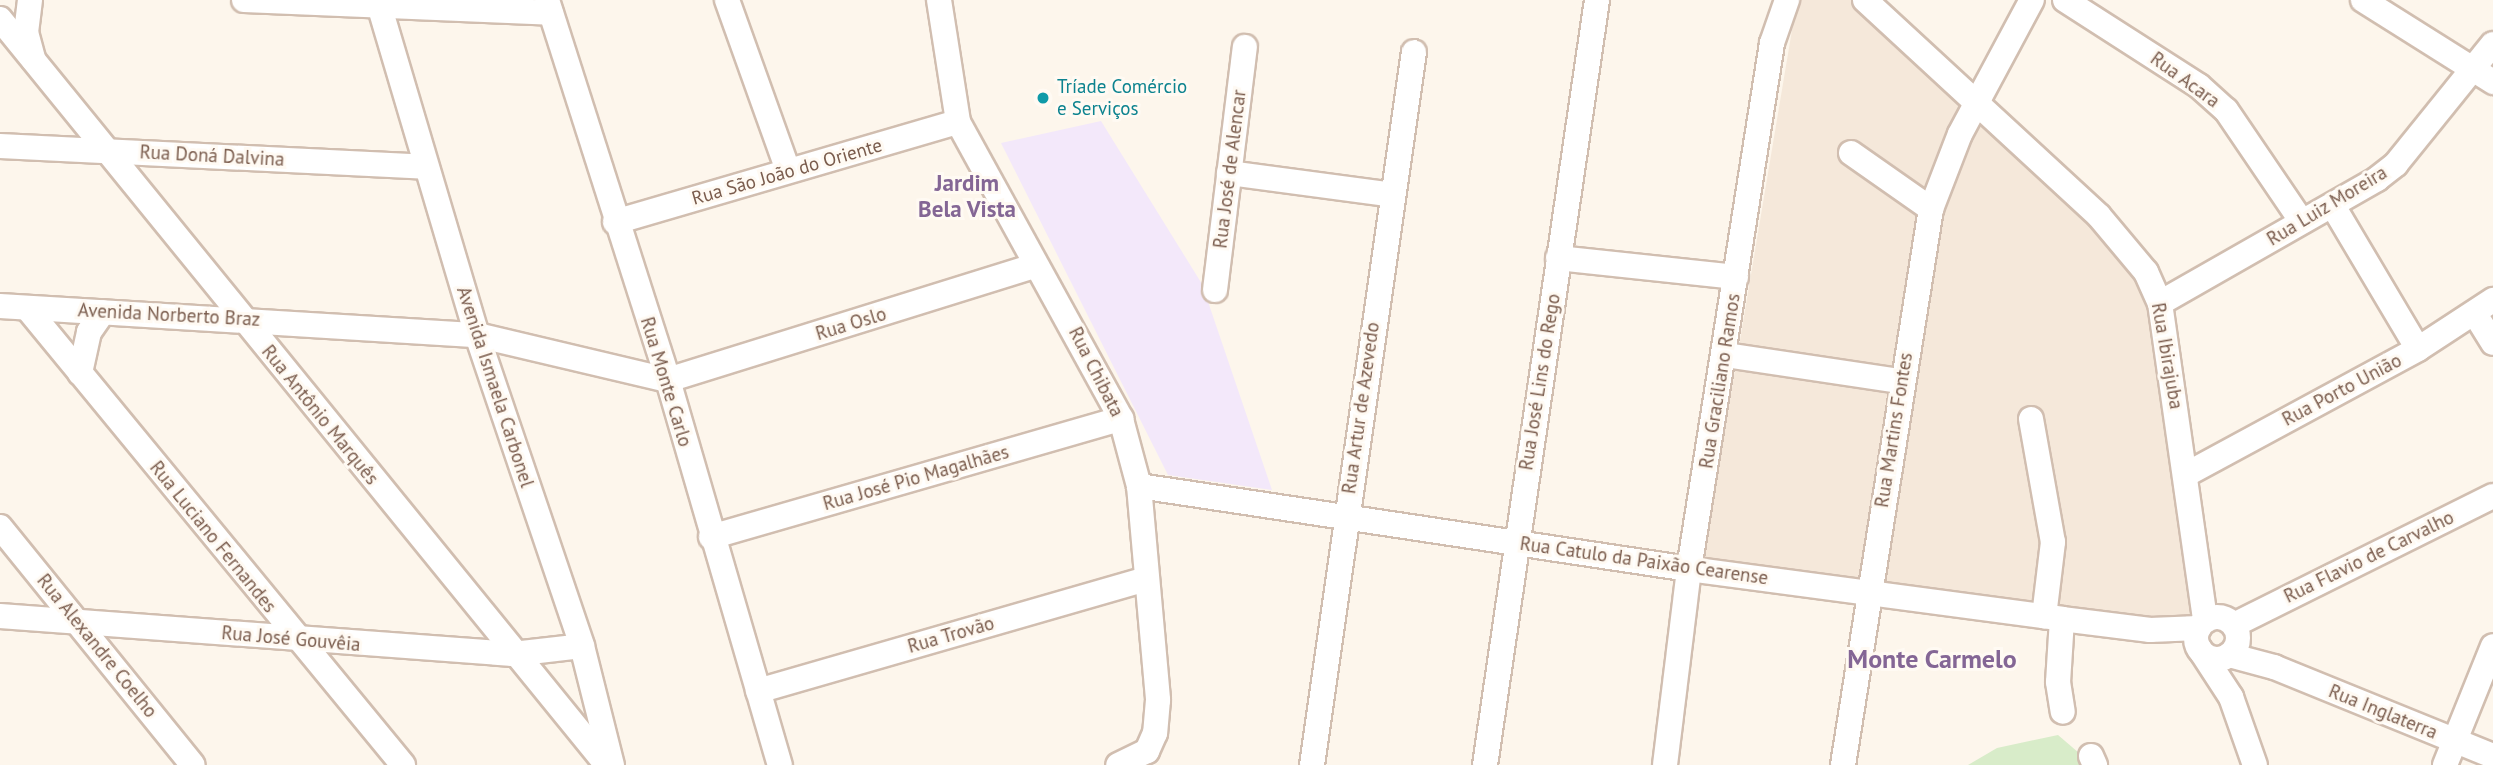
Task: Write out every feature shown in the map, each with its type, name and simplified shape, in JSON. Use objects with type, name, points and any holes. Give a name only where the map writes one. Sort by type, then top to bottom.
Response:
[{"type":"street","name":"Rua Antônio Marquês","points":[[30,0],[26,32],[34,63]]},
{"type":"street","points":[[244,0],[380,8],[549,7]]},
{"type":"street","points":[[727,0],[788,170]]},
{"type":"street","name":"Rua Chibata","points":[[939,0],[958,122],[1034,266],[1082,341],[1121,419],[1139,486],[1144,579],[1157,700],[1151,744],[1125,763]]},
{"type":"street","name":"Rua José Lins do Rego","points":[[1485,765],[1597,0]]},
{"type":"street","name":"Rua Graciliano Ramos","points":[[1665,765],[1689,569],[1725,355],[1772,43],[1787,0]]},
{"type":"street","name":"Rua Ibirajuba","points":[[1865,0],[2126,244],[2160,303],[2187,474],[2202,595],[2220,634],[2231,696],[2255,765]]},
{"type":"street","name":"Rua Martins Fontes","points":[[1843,765],[1900,381],[1931,209],[1943,172],[2032,0]]},
{"type":"street","name":"Rua Acara","points":[[2065,0],[2199,86],[2226,110],[2302,222]]},
{"type":"street","points":[[2363,0],[2484,76]]},
{"type":"street","name":"Rua Monte Carlo","points":[[549,7],[615,222],[668,380],[711,537],[780,765]]},
{"type":"street","name":"Avenida Ismaela Carbonel","points":[[380,8],[477,335],[582,646],[612,765]]},
{"type":"street","name":"Rua Antônio Marquês","points":[[0,19],[513,654],[607,765]]},
{"type":"street","name":"Rua Luiz Moreira","points":[[2160,303],[2333,205],[2396,164],[2484,76],[2493,44]]},
{"type":"street","name":"Rua José de Alencar","points":[[1214,290],[1245,47]]},
{"type":"street","name":"Rua Artur de Azevedo","points":[[1312,765],[1345,517],[1414,52]]},
{"type":"street","name":"Rua São João do Oriente","points":[[615,222],[958,122]]},
{"type":"street","name":"Rua Doná Dalvina","points":[[0,146],[425,167]]},
{"type":"street","points":[[1851,153],[1931,209]]},
{"type":"street","points":[[1229,173],[1393,195]]},
{"type":"street","points":[[2333,205],[2418,349]]},
{"type":"street","points":[[1558,258],[1736,277]]},
{"type":"street","name":"Rua Oslo","points":[[668,380],[1034,266]]},
{"type":"street","name":"Avenida Norberto Braz","points":[[0,306],[477,335],[668,380]]},
{"type":"street","points":[[2484,307],[2493,343]]},
{"type":"street","name":"Rua Porto União","points":[[2187,474],[2418,349],[2484,307]]},
{"type":"street","name":"Rua Luciano Fernandes","points":[[27,308],[298,641],[403,765]]},
{"type":"street","points":[[79,373],[89,332],[103,312]]},
{"type":"street","points":[[1725,355],[1900,381]]},
{"type":"street","name":"Rua José Pio Magalhães","points":[[711,537],[1121,419]]},
{"type":"street","points":[[2031,419],[2053,542],[2053,617],[2063,712]]},
{"type":"street","name":"Rua Catulo da Paixão Cearense","points":[[1139,486],[1689,569],[2150,630],[2220,634]]},
{"type":"street","name":"Rua Flavio de Carvalho","points":[[2220,634],[2493,496]]},
{"type":"street","name":"Rua Alexandre Coelho","points":[[0,527],[193,765]]},
{"type":"street","name":"Rua Trovão","points":[[758,691],[1144,579]]},
{"type":"street","name":"Rua José Gouvêia","points":[[0,615],[74,618],[298,641],[513,654],[582,646]]},
{"type":"street","name":"Rua Inglaterra","points":[[2220,634],[2244,663],[2274,667],[2493,756]]},
{"type":"street","points":[[2445,765],[2493,646]]},
{"type":"shaded area","points":[[1797,0],[1873,0],[2166,302],[2186,484],[2217,628],[1703,561]]},
{"type":"shaded area","points":[[1101,121],[1202,284],[1272,490],[1168,475],[1001,143]]},
{"type":"green space","points":[[2058,735],[2079,753],[2083,765],[1968,765],[1997,748]]},
{"type":"place","name":"Tríade Comércio e Serviços","points":[[1043,98]]},
{"type":"district","name":"Jardim Bela Vista","points":[[967,196]]},
{"type":"district","name":"Monte Carmelo","points":[[1932,659]]}]
